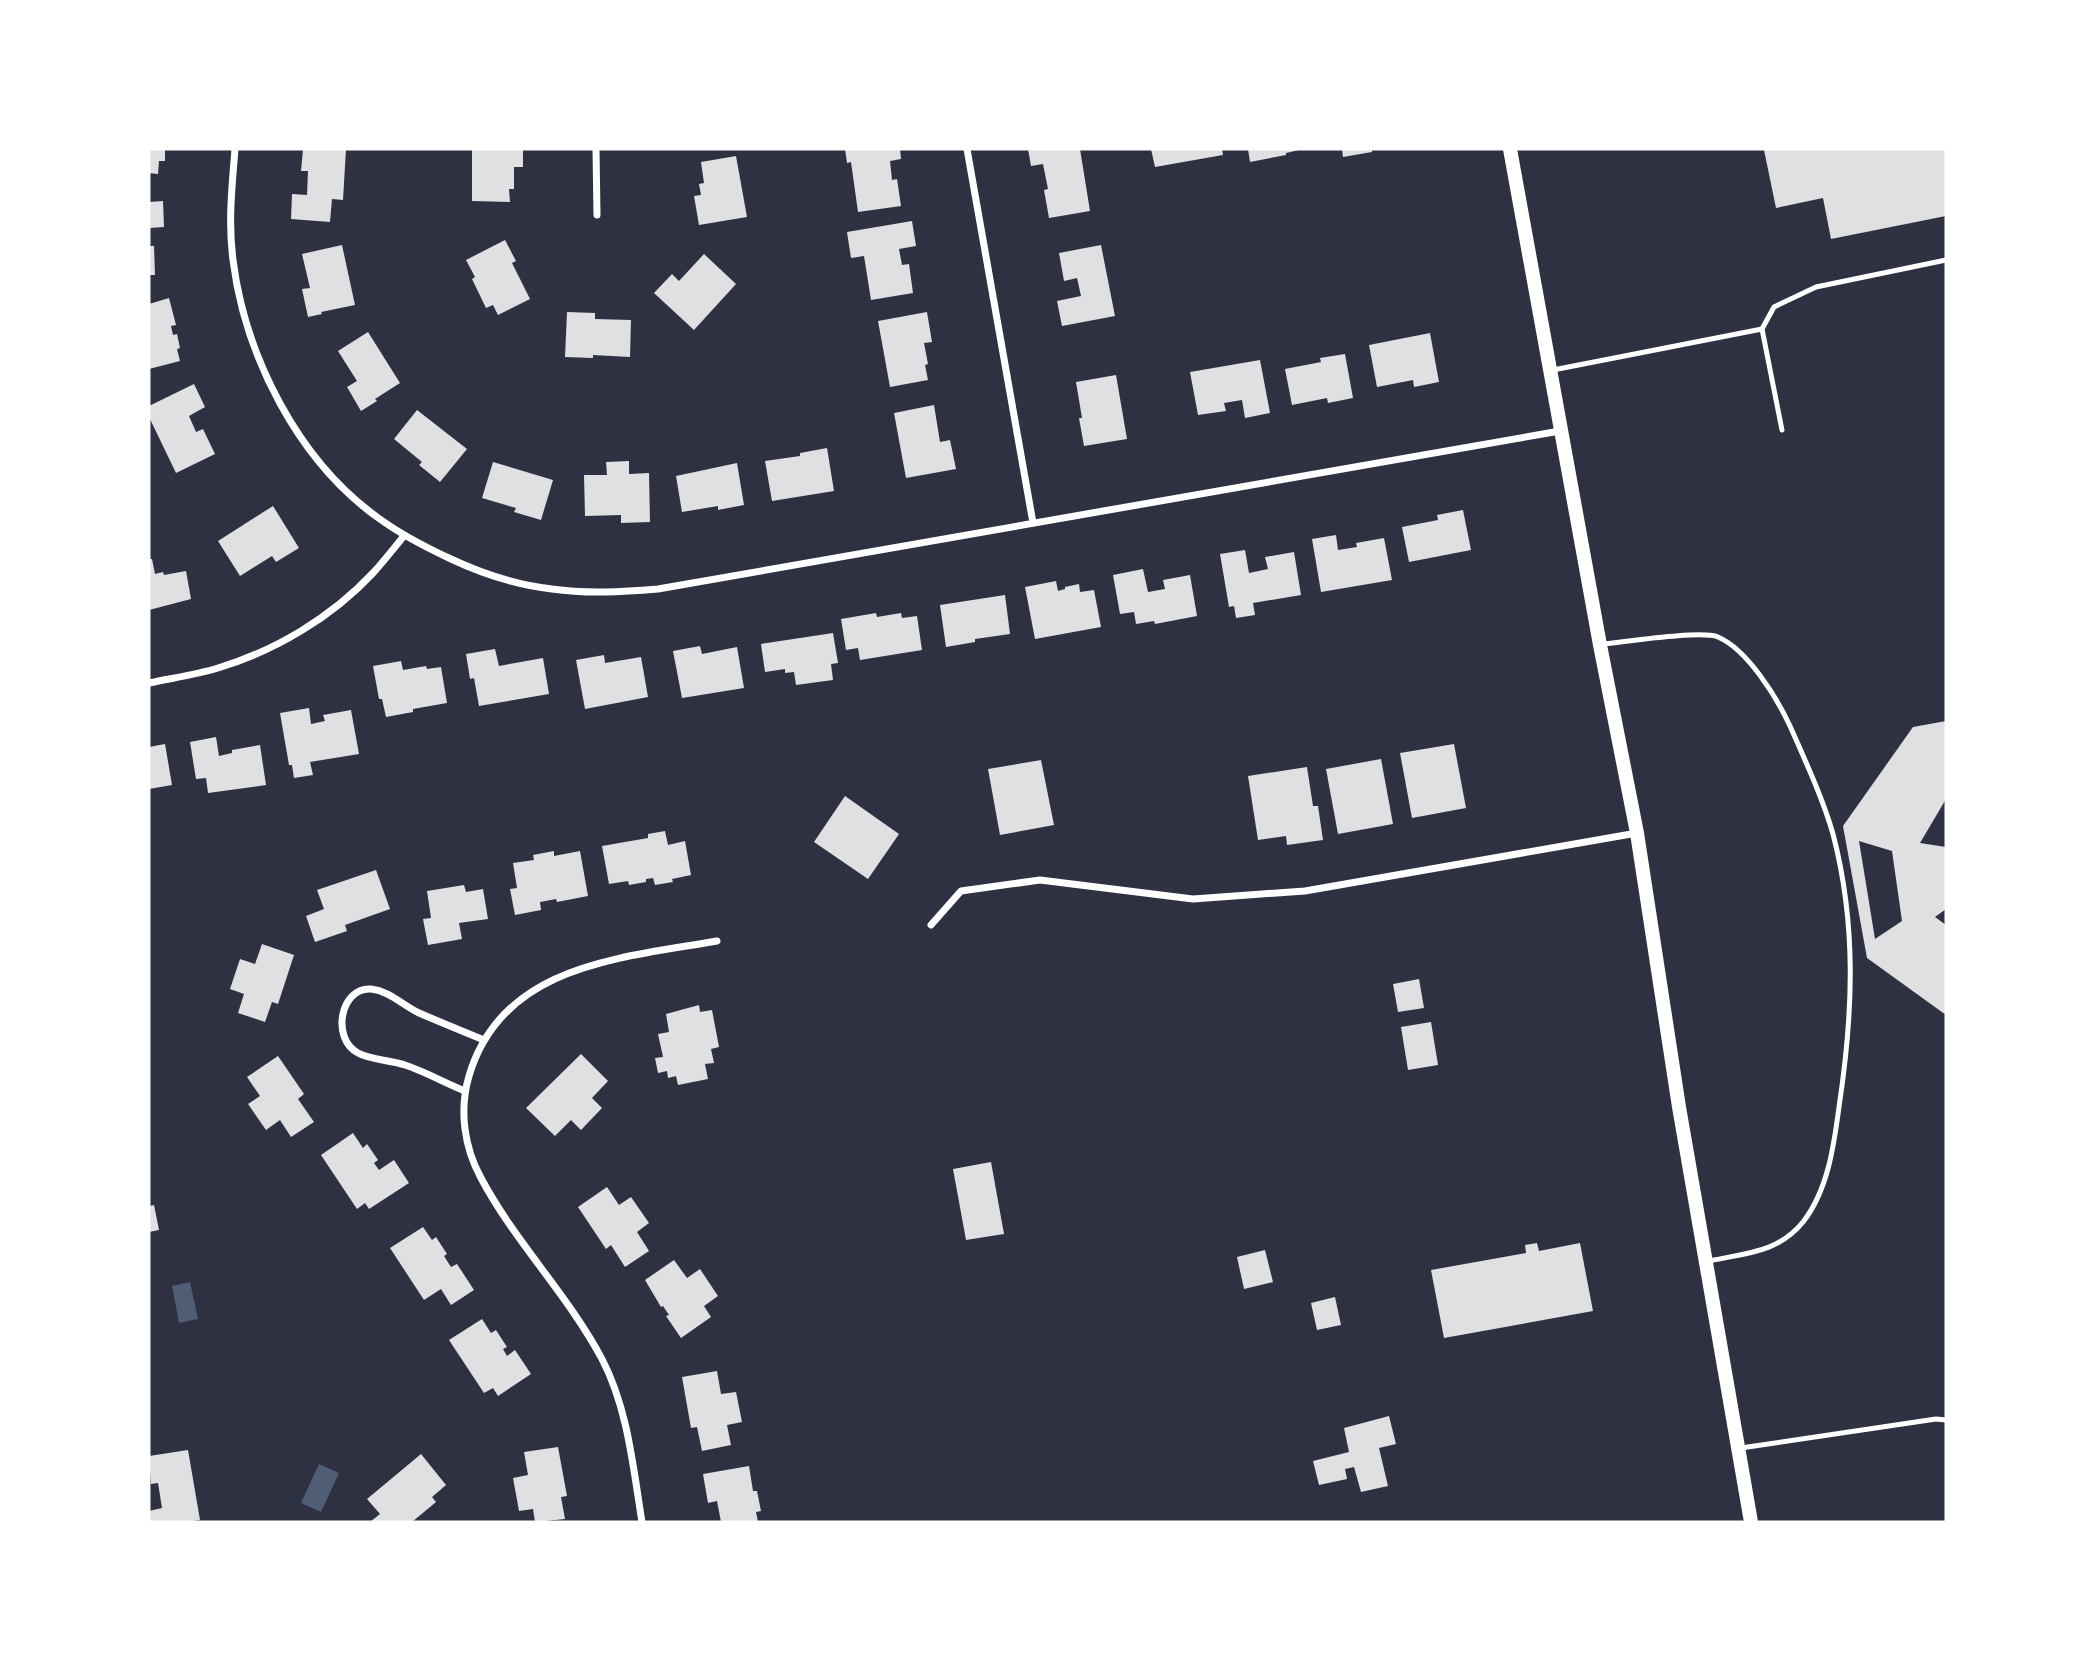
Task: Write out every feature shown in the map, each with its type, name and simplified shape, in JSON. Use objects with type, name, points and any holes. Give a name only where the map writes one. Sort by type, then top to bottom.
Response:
[{"type":"main road","points":[[1510,149],[1560,431],[1637,833],[1679,1107],[1751,1522]]},
{"type":"street","points":[[235,149],[230,208],[233,259],[242,310],[267,377],[293,424],[327,471],[376,517],[404,536],[472,569],[507,581],[552,590],[609,593],[658,589],[1560,431]]},
{"type":"street","points":[[596,149],[597,215]]},
{"type":"street","points":[[967,149],[1033,523]]},
{"type":"street","points":[[149,682],[246,659],[291,637],[334,608],[372,575],[404,536]]},
{"type":"street","points":[[931,925],[961,891],[1040,880],[1193,899],[1306,891],[1637,833]]},
{"type":"street","points":[[642,1522],[628,1433],[613,1383],[588,1336],[480,1176],[467,1137],[465,1091],[473,1062],[484,1040],[500,1018],[547,982],[568,972],[604,961],[717,941]]},
{"type":"street","points":[[465,1091],[404,1064],[359,1054],[345,1042],[341,1028],[342,1012],[353,996],[367,989],[387,992],[416,1011],[484,1040]]},
{"type":"lane","points":[[1782,430],[1762,329],[1774,307],[1816,287],[1946,260]]},
{"type":"lane","points":[[1550,370],[1762,329]]},
{"type":"lane","points":[[1600,645],[1677,636],[1716,636],[1732,645],[1759,674],[1778,701],[1795,738],[1833,833],[1846,902],[1852,993],[1847,1051],[1830,1160],[1820,1193],[1804,1221],[1784,1241],[1765,1249],[1705,1262]]},
{"type":"lane","points":[[1738,1448],[1936,1419],[1946,1420]]},
{"type":"water","points":[[190,1282],[198,1319],[179,1323],[172,1286]]},
{"type":"water","points":[[319,1464],[339,1473],[321,1512],[301,1503]]},
{"type":"building","points":[[149,149],[165,149],[165,161],[159,161],[158,174],[149,173]]},
{"type":"building","points":[[303,149],[346,149],[343,200],[332,199],[330,222],[291,219],[292,194],[307,195],[308,171],[301,171]]},
{"type":"building","points":[[472,149],[523,149],[523,167],[514,167],[514,189],[509,189],[510,202],[472,201]]},
{"type":"building","points":[[845,149],[900,149],[901,159],[890,161],[892,180],[897,179],[901,206],[858,212],[851,162],[847,163]]},
{"type":"building","points":[[1028,149],[1080,149],[1090,211],[1049,218],[1044,190],[1048,189],[1043,164],[1031,166]]},
{"type":"building","points":[[1151,149],[1222,149],[1223,155],[1155,167]]},
{"type":"building","points":[[1248,149],[1299,149],[1299,150],[1250,162]]},
{"type":"building","points":[[1342,149],[1372,149],[1372,152],[1343,157]]},
{"type":"building","points":[[1946,149],[1946,216],[1831,239],[1823,198],[1776,208],[1764,150]]},
{"type":"building","points":[[736,156],[747,217],[699,225],[694,196],[701,195],[699,184],[704,183],[701,162]]},
{"type":"building","points":[[163,201],[164,227],[149,228],[149,202]]},
{"type":"building","points":[[912,221],[916,246],[899,249],[902,265],[909,264],[913,293],[871,300],[864,256],[851,258],[847,232]]},
{"type":"building","points":[[505,240],[516,261],[512,263],[530,299],[498,315],[493,305],[486,308],[466,260]]},
{"type":"building","points":[[342,245],[355,305],[308,317],[302,289],[310,288],[302,254]]},
{"type":"building","points":[[1101,245],[1115,316],[1062,326],[1057,301],[1081,296],[1077,278],[1064,281],[1059,253]]},
{"type":"building","points":[[149,246],[154,246],[155,275],[149,275]]},
{"type":"building","points":[[704,254],[736,284],[694,330],[654,293],[672,274],[679,281]]},
{"type":"building","points":[[169,298],[176,325],[171,326],[173,335],[177,334],[180,361],[149,369],[149,304]]},
{"type":"building","points":[[567,312],[595,313],[595,319],[631,320],[630,357],[565,357]]},
{"type":"building","points":[[927,312],[932,342],[924,343],[928,380],[890,387],[878,321]]},
{"type":"building","points":[[368,332],[400,383],[361,411],[347,387],[357,381],[338,351]]},
{"type":"building","points":[[1430,333],[1439,382],[1414,387],[1413,380],[1377,387],[1369,345]]},
{"type":"building","points":[[1345,354],[1353,398],[1328,403],[1327,398],[1292,405],[1285,369],[1321,362],[1320,358]]},
{"type":"building","points":[[1260,360],[1270,413],[1245,418],[1242,400],[1224,403],[1226,411],[1198,415],[1190,372]]},
{"type":"building","points":[[1116,375],[1127,439],[1084,446],[1076,382]]},
{"type":"building","points":[[194,384],[205,407],[189,416],[196,432],[203,429],[215,454],[176,473],[149,417],[149,406]]},
{"type":"building","points":[[934,405],[940,442],[950,440],[956,469],[906,478],[894,413]]},
{"type":"building","points":[[417,410],[467,449],[440,482],[419,465],[422,462],[394,439]]},
{"type":"building","points":[[827,448],[834,491],[772,501],[765,461],[800,456],[800,453]]},
{"type":"building","points":[[629,461],[629,474],[649,473],[650,522],[621,523],[621,515],[585,516],[584,475],[607,475],[606,462]]},
{"type":"building","points":[[493,462],[553,480],[541,520],[514,512],[516,508],[482,498]]},
{"type":"building","points":[[737,463],[744,505],[682,512],[676,476]]},
{"type":"building","points":[[273,506],[299,548],[276,562],[272,556],[240,576],[218,541]]},
{"type":"building","points":[[1463,510],[1471,550],[1409,562],[1402,527],[1438,520],[1437,515]]},
{"type":"building","points":[[1336,535],[1338,550],[1357,547],[1356,543],[1384,538],[1392,580],[1321,592],[1312,539]]},
{"type":"building","points":[[1245,550],[1249,573],[1268,569],[1265,557],[1294,552],[1301,595],[1253,603],[1255,615],[1236,618],[1234,606],[1229,607],[1220,554]]},
{"type":"building","points":[[149,559],[152,559],[155,574],[186,571],[191,599],[149,610]]},
{"type":"building","points":[[1143,569],[1148,592],[1165,589],[1163,580],[1190,575],[1197,616],[1155,624],[1154,621],[1136,624],[1134,612],[1120,614],[1113,575]]},
{"type":"building","points":[[1056,581],[1058,591],[1079,584],[1080,592],[1094,590],[1101,627],[1035,639],[1025,587]]},
{"type":"building","points":[[1005,595],[1010,634],[946,647],[940,605]]},
{"type":"building","points":[[876,613],[877,617],[901,613],[902,618],[917,616],[922,650],[860,660],[858,648],[846,650],[841,619]]},
{"type":"building","points":[[833,633],[838,663],[831,664],[833,680],[796,685],[794,672],[785,673],[785,669],[765,672],[761,644]]},
{"type":"building","points":[[700,646],[702,654],[737,647],[744,688],[682,698],[673,651]]},
{"type":"building","points":[[495,649],[499,666],[543,658],[549,694],[479,706],[474,678],[470,679],[466,654]]},
{"type":"building","points":[[604,655],[605,663],[641,657],[648,697],[585,709],[576,660]]},
{"type":"building","points":[[401,661],[403,670],[426,666],[427,669],[441,667],[447,703],[386,717],[382,699],[379,699],[373,666]]},
{"type":"building","points":[[309,708],[311,724],[325,721],[323,715],[351,710],[359,754],[310,762],[313,775],[294,778],[292,765],[289,765],[280,713]]},
{"type":"building","points":[[1946,721],[1946,799],[1920,843],[1946,847],[1946,909],[1935,917],[1946,925],[1946,1015],[1867,958],[1843,826],[1913,727]],"holes":[[[1859,841],[1892,851],[1902,921],[1875,939]]]},
{"type":"building","points":[[216,737],[219,756],[232,753],[232,750],[260,745],[266,785],[208,793],[206,778],[196,779],[190,742]]},
{"type":"building","points":[[165,744],[172,785],[149,789],[149,747]]},
{"type":"building","points":[[1454,744],[1466,808],[1412,818],[1400,753]]},
{"type":"building","points":[[1381,759],[1393,824],[1338,834],[1326,769]]},
{"type":"building","points":[[1041,760],[1054,825],[1000,835],[988,769]]},
{"type":"building","points":[[1307,767],[1313,806],[1318,806],[1323,840],[1287,845],[1286,836],[1258,840],[1248,776]]},
{"type":"building","points":[[845,796],[899,834],[868,879],[814,842]]},
{"type":"building","points":[[665,831],[668,845],[685,841],[691,875],[655,885],[653,878],[629,885],[628,881],[609,884],[602,846],[648,838],[648,834]]},
{"type":"building","points":[[554,851],[554,856],[580,851],[588,896],[557,902],[556,899],[540,902],[541,910],[515,915],[510,889],[517,888],[513,863],[534,860],[533,855]]},
{"type":"building","points":[[376,870],[390,909],[345,925],[347,931],[315,942],[306,916],[324,909],[317,890]]},
{"type":"building","points":[[464,885],[466,892],[483,889],[488,919],[459,923],[462,939],[428,945],[423,919],[431,918],[427,891]]},
{"type":"building","points":[[262,944],[294,955],[278,1004],[272,1002],[265,1022],[238,1013],[244,994],[230,989],[240,959],[255,964]]},
{"type":"building","points":[[1419,979],[1424,1008],[1398,1012],[1393,984]]},
{"type":"building","points":[[699,1005],[700,1012],[712,1010],[719,1047],[711,1049],[714,1063],[705,1064],[708,1079],[678,1085],[676,1076],[668,1078],[667,1071],[658,1073],[655,1058],[663,1057],[658,1034],[669,1032],[666,1014]]},
{"type":"building","points":[[1431,1022],[1438,1065],[1408,1070],[1401,1027]]},
{"type":"building","points":[[581,1054],[608,1081],[592,1098],[602,1108],[581,1130],[571,1120],[555,1136],[526,1108]]},
{"type":"building","points":[[278,1056],[304,1094],[298,1099],[314,1122],[291,1137],[280,1120],[266,1130],[248,1104],[260,1096],[247,1077]]},
{"type":"building","points":[[353,1133],[363,1148],[367,1144],[378,1160],[374,1163],[379,1170],[394,1160],[409,1183],[369,1209],[365,1203],[357,1209],[321,1155]]},
{"type":"building","points":[[991,1162],[1004,1234],[966,1240],[953,1169]]},
{"type":"building","points":[[607,1187],[619,1205],[631,1197],[649,1223],[637,1232],[649,1251],[625,1267],[611,1245],[606,1249],[578,1207]]},
{"type":"building","points":[[154,1205],[159,1230],[149,1232],[149,1206]]},
{"type":"building","points":[[423,1227],[432,1240],[436,1237],[447,1254],[444,1256],[451,1267],[457,1264],[474,1290],[451,1305],[441,1289],[424,1300],[390,1248]]},
{"type":"building","points":[[1537,1243],[1539,1251],[1580,1243],[1593,1311],[1444,1338],[1431,1270],[1526,1253],[1525,1245]]},
{"type":"building","points":[[1265,1250],[1273,1282],[1244,1289],[1237,1257]]},
{"type":"building","points":[[674,1260],[687,1278],[700,1269],[718,1296],[704,1306],[711,1317],[681,1338],[645,1280]]},
{"type":"building","points":[[1335,1297],[1341,1325],[1317,1330],[1311,1303]]},
{"type":"building","points":[[482,1319],[491,1333],[496,1330],[507,1347],[503,1349],[507,1356],[515,1350],[531,1374],[498,1396],[493,1388],[484,1393],[449,1340]]},
{"type":"building","points":[[717,1371],[721,1394],[736,1392],[742,1422],[727,1425],[731,1445],[702,1451],[697,1427],[691,1428],[682,1377]]},
{"type":"building","points":[[1389,1416],[1396,1444],[1379,1448],[1388,1486],[1361,1492],[1354,1467],[1345,1469],[1347,1479],[1319,1485],[1313,1461],[1349,1452],[1344,1428]]},
{"type":"building","points":[[558,1447],[567,1496],[561,1497],[565,1519],[535,1522],[533,1509],[519,1511],[513,1478],[528,1475],[524,1452]]},
{"type":"building","points":[[188,1450],[200,1520],[149,1522],[149,1511],[162,1508],[158,1483],[151,1484],[149,1456]]},
{"type":"building","points":[[421,1454],[446,1485],[432,1497],[436,1502],[412,1522],[370,1522],[380,1514],[367,1499]]},
{"type":"building","points":[[749,1466],[753,1491],[757,1491],[761,1511],[756,1512],[758,1522],[721,1522],[717,1501],[708,1503],[703,1474]]}]
